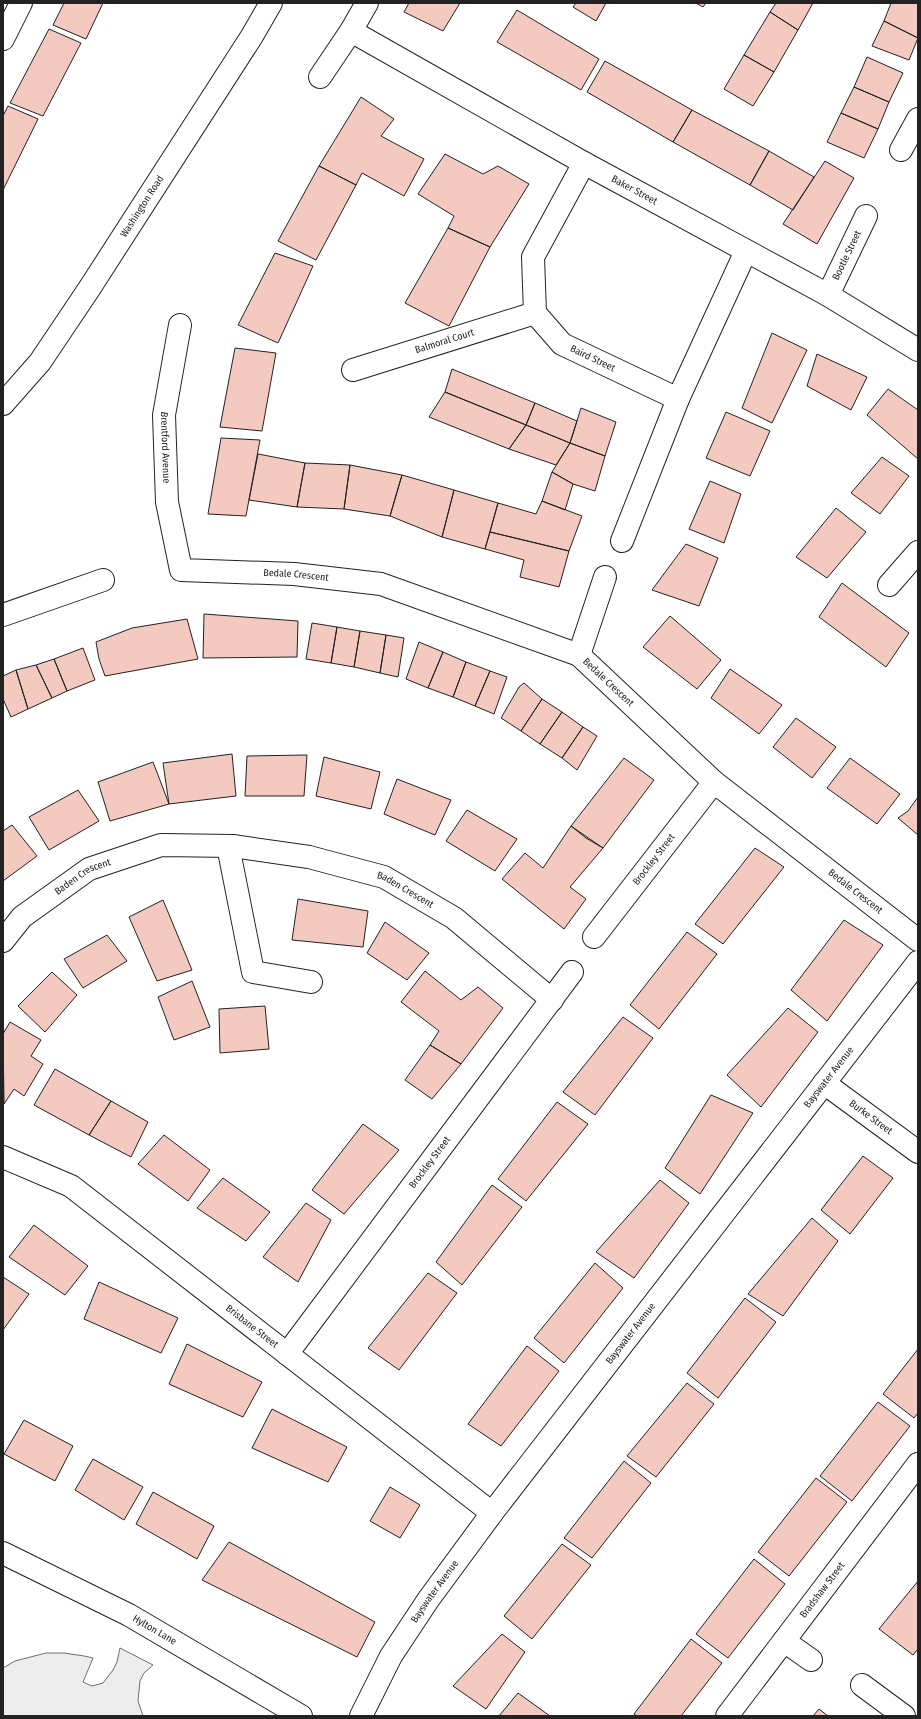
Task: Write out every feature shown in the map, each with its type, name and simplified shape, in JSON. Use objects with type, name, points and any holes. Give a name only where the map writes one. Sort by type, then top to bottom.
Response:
[{"type":"street","points":[[3,39],[21,3]]},
{"type":"street","name":"Washington Road","points":[[3,404],[40,362],[89,289],[252,36],[271,3]]},
{"type":"street","points":[[320,77],[351,31],[367,3]]},
{"type":"street","name":"Baker Street","points":[[351,31],[584,163],[828,295],[918,350]]},
{"type":"street","points":[[901,150],[918,119]]},
{"type":"street","points":[[535,313],[533,257],[584,163]]},
{"type":"street","name":"Bootle Street","points":[[828,295],[866,216]]},
{"type":"street","points":[[622,541],[678,399],[746,251]]},
{"type":"street","name":"Balmoral Court","points":[[353,370],[535,313]]},
{"type":"street","name":"Baird Street","points":[[535,313],[562,344],[678,399]]},
{"type":"street","name":"Brentford Avenue","points":[[180,325],[164,415],[167,502],[181,570]]},
{"type":"street","points":[[889,585],[918,552]]},
{"type":"street","name":"Bedale Crescent","points":[[181,570],[294,574],[381,584],[579,655],[714,782],[918,940]]},
{"type":"street","points":[[579,655],[605,576]]},
{"type":"street","points":[[3,615],[103,580]]},
{"type":"street","name":"Brockley Street","points":[[594,938],[714,782]]},
{"type":"street","name":"Baden Crescent","points":[[3,941],[22,917],[89,869],[161,845],[228,846],[309,856],[384,877],[454,918],[552,1000]]},
{"type":"street","points":[[228,846],[253,972],[312,982]]},
{"type":"street","name":"Bayswater Avenue","points":[[361,1716],[391,1656],[428,1600],[492,1513],[918,962]]},
{"type":"street","name":"Brockley Street","points":[[287,1354],[572,972]]},
{"type":"street","name":"Burke Street","points":[[824,1083],[918,1152]]},
{"type":"street","name":"Brisbane Street","points":[[3,1157],[71,1186],[492,1513]]},
{"type":"street","name":"Bradshaw Street","points":[[727,1716],[918,1464]]},
{"type":"street","name":"Hylton Lane","points":[[3,1553],[129,1615],[301,1716]]},
{"type":"street","points":[[784,1641],[811,1660]]},
{"type":"street","points":[[862,1685],[904,1716]]},
{"type":"shaded area","points":[[120,1648],[153,1665],[144,1673],[140,1681],[138,1701],[143,1716],[3,1716],[3,1668],[15,1661],[46,1653],[64,1653],[93,1658],[83,1682],[92,1686],[103,1683],[113,1670],[117,1662]]},
{"type":"building","points":[[64,3],[103,3],[86,39],[53,25]]},
{"type":"building","points":[[409,3],[460,3],[443,31],[404,12]]},
{"type":"building","points":[[576,3],[606,3],[596,21],[573,7]]},
{"type":"building","points":[[696,3],[706,3],[703,7]]},
{"type":"building","points":[[776,3],[813,3],[798,30],[770,12]]},
{"type":"building","points":[[891,3],[918,3],[918,38],[884,21]]},
{"type":"building","points":[[517,10],[599,59],[581,90],[497,42]]},
{"type":"building","points":[[770,12],[798,30],[774,72],[744,55]]},
{"type":"building","points":[[884,21],[918,38],[909,60],[872,46]]},
{"type":"building","points":[[49,29],[81,43],[43,116],[10,103]]},
{"type":"building","points":[[744,55],[774,72],[753,106],[724,89]]},
{"type":"building","points":[[867,57],[903,73],[889,102],[854,87]]},
{"type":"building","points":[[605,61],[692,110],[673,142],[587,92]]},
{"type":"building","points":[[854,87],[889,102],[878,129],[841,113]]},
{"type":"building","points":[[361,97],[394,119],[381,136],[424,159],[404,196],[362,173],[356,185],[319,166]]},
{"type":"building","points":[[8,106],[38,119],[3,190],[3,116]]},
{"type":"building","points":[[692,110],[769,151],[750,185],[673,142]]},
{"type":"building","points":[[841,113],[878,129],[864,158],[827,142]]},
{"type":"building","points":[[769,151],[814,177],[793,210],[750,185]]},
{"type":"building","points":[[445,154],[483,174],[498,166],[529,184],[490,247],[448,228],[454,216],[418,194]]},
{"type":"building","points":[[825,161],[854,178],[817,244],[783,224]]},
{"type":"building","points":[[319,166],[356,185],[316,260],[278,241]]},
{"type":"building","points":[[448,228],[490,247],[449,326],[405,303]]},
{"type":"building","points":[[275,253],[313,266],[278,343],[238,325]]},
{"type":"building","points":[[772,333],[807,350],[772,423],[742,408]]},
{"type":"building","points":[[235,348],[276,353],[262,431],[220,427]]},
{"type":"building","points":[[817,354],[867,377],[851,410],[807,386]]},
{"type":"building","points":[[452,369],[535,403],[526,425],[445,392]]},
{"type":"building","points":[[888,389],[918,410],[918,459],[867,415]]},
{"type":"building","points":[[445,392],[526,425],[509,449],[429,417]]},
{"type":"building","points":[[535,403],[577,421],[570,443],[526,425]]},
{"type":"building","points":[[581,408],[616,422],[605,456],[570,443]]},
{"type":"building","points":[[726,412],[770,431],[750,476],[706,458]]},
{"type":"building","points":[[526,425],[570,443],[556,465],[509,449]]},
{"type":"building","points":[[221,438],[260,440],[246,516],[208,514]]},
{"type":"building","points":[[570,443],[605,456],[595,491],[573,484],[552,472]]},
{"type":"building","points":[[258,454],[305,463],[297,507],[249,500]]},
{"type":"building","points":[[882,457],[909,476],[880,514],[851,493]]},
{"type":"building","points":[[305,463],[350,465],[344,509],[297,507]]},
{"type":"building","points":[[350,465],[402,475],[390,516],[344,509]]},
{"type":"building","points":[[552,472],[573,484],[565,510],[542,501]]},
{"type":"building","points":[[402,475],[454,490],[442,537],[390,516]]},
{"type":"building","points":[[710,481],[741,494],[724,543],[689,529]]},
{"type":"building","points":[[454,490],[498,503],[485,549],[442,537]]},
{"type":"building","points":[[542,501],[582,516],[569,551],[490,532],[498,503],[536,514]]},
{"type":"building","points":[[836,508],[866,532],[827,578],[796,557]]},
{"type":"building","points":[[490,532],[569,551],[559,587],[520,577],[524,560],[485,549]]},
{"type":"building","points":[[686,544],[718,558],[699,606],[652,590]]},
{"type":"building","points":[[842,583],[909,633],[886,667],[819,617]]},
{"type":"building","points":[[204,614],[298,621],[297,657],[203,658]]},
{"type":"building","points":[[670,616],[721,660],[697,689],[643,647]]},
{"type":"building","points":[[187,619],[198,659],[105,676],[99,659],[96,642],[132,628]]},
{"type":"building","points":[[312,623],[337,627],[331,663],[306,659]]},
{"type":"building","points":[[337,627],[360,631],[354,667],[331,663]]},
{"type":"building","points":[[360,631],[386,635],[380,673],[354,667]]},
{"type":"building","points":[[386,635],[404,638],[398,677],[380,673]]},
{"type":"building","points":[[419,642],[443,652],[428,688],[406,679]]},
{"type":"building","points":[[83,648],[95,680],[67,691],[54,659]]},
{"type":"building","points":[[443,652],[466,662],[453,697],[428,688]]},
{"type":"building","points":[[54,659],[67,691],[52,698],[36,665]]},
{"type":"building","points":[[466,662],[490,671],[475,706],[453,697]]},
{"type":"building","points":[[36,665],[52,698],[28,709],[16,670]]},
{"type":"building","points":[[730,669],[782,705],[759,734],[711,698]]},
{"type":"building","points":[[16,670],[28,709],[11,717],[3,699],[3,676]]},
{"type":"building","points":[[490,671],[507,677],[494,714],[475,706]]},
{"type":"building","points":[[524,683],[542,699],[521,731],[501,718],[519,687]]},
{"type":"building","points":[[542,699],[562,712],[540,744],[521,731]]},
{"type":"building","points":[[562,712],[583,727],[562,758],[540,744]]},
{"type":"building","points":[[796,718],[836,747],[812,778],[773,747]]},
{"type":"building","points":[[583,727],[597,736],[577,770],[562,758]]},
{"type":"building","points":[[232,754],[236,796],[169,804],[163,763]]},
{"type":"building","points":[[307,755],[304,796],[245,796],[247,756]]},
{"type":"building","points":[[324,757],[380,772],[371,809],[316,796]]},
{"type":"building","points":[[624,758],[654,780],[603,848],[586,838],[571,826]]},
{"type":"building","points":[[850,758],[900,794],[877,824],[827,788]]},
{"type":"building","points":[[153,762],[169,804],[110,821],[98,782]]},
{"type":"building","points":[[397,779],[451,800],[435,835],[384,814]]},
{"type":"building","points":[[78,790],[99,821],[49,850],[29,817]]},
{"type":"building","points":[[918,797],[918,835],[898,818],[908,811]]},
{"type":"building","points":[[467,810],[517,839],[495,871],[446,841]]},
{"type":"building","points":[[12,825],[37,856],[3,881],[3,831]]},
{"type":"building","points":[[571,826],[603,848],[570,887],[586,899],[564,929],[502,879],[525,853],[543,868]]},
{"type":"building","points":[[755,848],[784,867],[723,944],[695,924]]},
{"type":"building","points":[[298,899],[368,911],[363,947],[292,940]]},
{"type":"building","points":[[163,900],[192,970],[157,981],[129,917]]},
{"type":"building","points":[[844,920],[883,945],[827,1021],[791,990]]},
{"type":"building","points":[[385,922],[429,953],[407,980],[367,953]]},
{"type":"building","points":[[687,932],[717,954],[659,1029],[630,1005]]},
{"type":"building","points":[[107,935],[127,961],[83,988],[64,959]]},
{"type":"building","points":[[425,971],[461,1000],[478,987],[503,1008],[461,1064],[430,1045],[439,1031],[401,1002]]},
{"type":"building","points":[[52,972],[77,995],[45,1032],[18,1006]]},
{"type":"building","points":[[192,981],[210,1027],[174,1040],[158,997]]},
{"type":"building","points":[[265,1006],[269,1049],[220,1053],[219,1009]]},
{"type":"building","points":[[788,1008],[818,1032],[761,1107],[727,1075]]},
{"type":"building","points":[[623,1017],[653,1038],[595,1115],[563,1092]]},
{"type":"building","points":[[10,1022],[41,1040],[31,1056],[43,1064],[24,1096],[14,1089],[4,1104],[3,1034]]},
{"type":"building","points":[[430,1045],[461,1064],[432,1099],[405,1080]]},
{"type":"building","points":[[55,1069],[111,1101],[89,1135],[34,1105]]},
{"type":"building","points":[[711,1095],[753,1113],[700,1194],[665,1168]]},
{"type":"building","points":[[111,1101],[148,1122],[131,1157],[89,1135]]},
{"type":"building","points":[[557,1102],[588,1124],[526,1201],[498,1179]]},
{"type":"building","points":[[363,1124],[399,1150],[344,1214],[312,1190]]},
{"type":"building","points":[[164,1135],[210,1170],[188,1201],[138,1164]]},
{"type":"building","points":[[863,1156],[893,1178],[850,1234],[821,1210]]},
{"type":"building","points":[[223,1178],[270,1212],[246,1241],[197,1208]]},
{"type":"building","points":[[660,1180],[689,1203],[634,1278],[596,1252]]},
{"type":"building","points":[[492,1185],[522,1207],[462,1285],[436,1262]]},
{"type":"building","points":[[306,1203],[331,1220],[298,1282],[263,1257]]},
{"type":"building","points":[[812,1218],[838,1241],[783,1316],[748,1294]]},
{"type":"building","points":[[34,1225],[88,1266],[65,1295],[9,1257]]},
{"type":"building","points":[[595,1263],[623,1288],[564,1363],[534,1338]]},
{"type":"building","points":[[428,1273],[457,1293],[399,1370],[368,1348]]},
{"type":"building","points":[[3,1277],[29,1294],[3,1330]]},
{"type":"building","points":[[99,1282],[178,1318],[161,1353],[84,1319]]},
{"type":"building","points":[[745,1298],[776,1322],[718,1398],[687,1373]]},
{"type":"building","points":[[187,1344],[262,1382],[243,1417],[169,1384]]},
{"type":"building","points":[[527,1346],[559,1371],[501,1446],[468,1424]]},
{"type":"building","points":[[918,1349],[918,1413],[914,1418],[883,1394]]},
{"type":"building","points":[[687,1383],[714,1404],[656,1477],[627,1456]]},
{"type":"building","points":[[878,1402],[910,1426],[852,1501],[820,1476]]},
{"type":"building","points":[[272,1409],[347,1447],[328,1482],[252,1448]]},
{"type":"building","points":[[24,1420],[73,1446],[55,1481],[4,1454]]},
{"type":"building","points":[[93,1459],[143,1487],[124,1520],[75,1490]]},
{"type":"building","points":[[624,1461],[651,1483],[592,1558],[564,1538]]},
{"type":"building","points":[[816,1478],[847,1502],[789,1576],[758,1552]]},
{"type":"building","points":[[390,1487],[420,1505],[400,1538],[370,1521]]},
{"type":"building","points":[[153,1492],[214,1526],[197,1559],[136,1524]]},
{"type":"building","points":[[229,1542],[375,1622],[357,1657],[202,1580]]},
{"type":"building","points":[[562,1544],[591,1565],[532,1639],[504,1616]]},
{"type":"building","points":[[754,1559],[785,1584],[728,1658],[696,1634]]},
{"type":"building","points":[[918,1581],[918,1649],[913,1655],[879,1629]]},
{"type":"building","points":[[502,1634],[525,1652],[486,1709],[453,1686]]},
{"type":"building","points":[[691,1639],[722,1663],[681,1716],[637,1716],[634,1714]]},
{"type":"building","points":[[518,1693],[550,1716],[499,1716]]},
{"type":"building","points":[[819,1709],[828,1716],[813,1716]]}]
